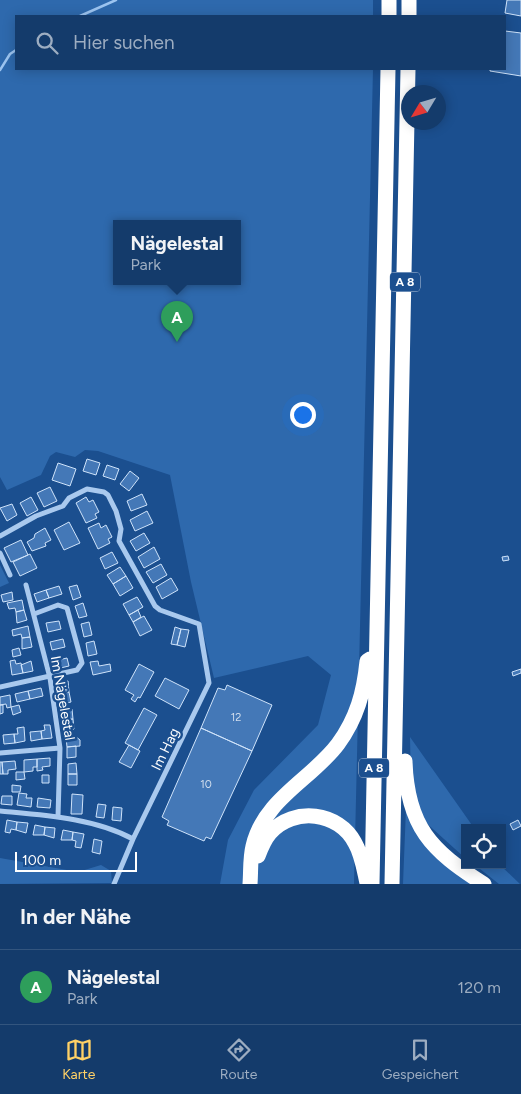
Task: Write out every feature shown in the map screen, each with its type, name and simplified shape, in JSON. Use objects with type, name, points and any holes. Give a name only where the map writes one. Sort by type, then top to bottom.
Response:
[{"type":"highway","points":[[389,0],[389,15]]},
{"type":"highway","points":[[409,0],[409,15]]},
{"type":"highway","name":"A 8","points":[[372,884],[388,70]]},
{"type":"highway","name":"A 8","points":[[392,884],[408,70]]},
{"type":"highway","points":[[251,878],[253,845],[267,816],[282,796],[337,745],[352,723],[362,698],[367,661],[376,652]]},
{"type":"highway","points":[[395,741],[405,760],[407,789],[411,807],[422,831],[434,847],[448,860],[484,884]]},
{"type":"highway","points":[[251,878],[264,842],[271,832],[292,818],[313,816],[332,820],[348,832],[358,849],[367,884]]},
{"type":"street","name":"Im Hag","points":[[0,536],[36,516],[63,506],[69,498],[87,489],[104,492],[108,495],[116,511],[121,529],[119,541],[155,606],[160,610],[199,624],[209,683],[133,839],[114,884]]},
{"type":"street","points":[[0,553],[10,574]]},
{"type":"street","name":"Im Nägelestal","points":[[26,585],[50,678],[60,748],[58,817]]},
{"type":"street","points":[[0,687],[50,678],[78,670],[82,663],[67,608],[58,604],[34,614]]},
{"type":"street","points":[[0,754],[60,748]]},
{"type":"street","points":[[0,811],[58,817],[116,830],[133,839]]},
{"type":"shaded area","points":[[0,0],[373,0],[373,15],[15,15],[15,70],[373,70],[354,884],[220,884],[228,840],[254,790],[318,725],[331,675],[308,656],[214,678],[191,582],[170,475],[98,451],[85,450],[75,457],[56,452],[50,456],[41,475],[7,490],[0,477]]},
{"type":"shaded area","points":[[0,565],[9,583],[0,587]]},
{"type":"shaded area","points":[[410,737],[471,824],[461,824],[461,854],[423,820],[411,784]]},
{"type":"shaded area","points":[[406,808],[474,884],[403,884]]},
{"type":"shaded area","points":[[0,858],[78,872],[101,865],[111,871],[112,883],[0,884]]},
{"type":"shaded area","points":[[480,869],[504,869],[520,884],[499,884]]},
{"type":"building","points":[[507,0],[521,0],[521,16],[505,13]]},
{"type":"building","points":[[506,31],[521,33],[521,76],[490,71],[506,70]]},
{"type":"building","points":[[87,459],[100,463],[96,475],[83,471]]},
{"type":"building","points":[[58,463],[76,469],[70,486],[52,480]]},
{"type":"building","points":[[107,465],[119,469],[115,480],[103,476]]},
{"type":"building","points":[[130,471],[139,478],[129,491],[120,484]]},
{"type":"building","points":[[50,487],[57,501],[44,507],[37,493]]},
{"type":"building","points":[[142,494],[147,505],[131,511],[127,501]]},
{"type":"building","points":[[31,497],[38,510],[27,516],[20,503]]},
{"type":"building","points":[[86,497],[89,502],[93,500],[99,512],[95,514],[97,518],[86,523],[76,503]]},
{"type":"building","points":[[12,504],[17,515],[7,521],[0,508]]},
{"type":"building","points":[[147,511],[153,523],[135,531],[130,520]]},
{"type":"building","points":[[69,522],[80,543],[64,550],[54,530]]},
{"type":"building","points":[[99,523],[101,528],[106,525],[112,537],[108,539],[110,543],[98,549],[88,528]]},
{"type":"building","points":[[45,528],[51,540],[45,543],[46,546],[32,551],[27,542]]},
{"type":"building","points":[[144,533],[150,543],[136,551],[130,541]]},
{"type":"building","points":[[21,540],[28,555],[11,562],[4,548]]},
{"type":"building","points":[[154,547],[160,559],[144,568],[138,557]]},
{"type":"building","points":[[112,552],[118,563],[105,569],[100,558]]},
{"type":"building","points":[[30,554],[37,568],[20,576],[13,562]]},
{"type":"building","points":[[508,556],[509,560],[503,561],[502,557]]},
{"type":"building","points":[[161,564],[167,575],[153,583],[146,572]]},
{"type":"building","points":[[120,567],[126,576],[113,584],[107,575]]},
{"type":"building","points":[[126,576],[133,588],[120,596],[113,584]]},
{"type":"building","points":[[171,578],[178,590],[162,599],[156,587]]},
{"type":"building","points":[[77,585],[81,597],[73,600],[69,587]]},
{"type":"building","points":[[59,586],[62,594],[49,598],[46,590]]},
{"type":"building","points":[[46,590],[49,598],[37,602],[34,594]]},
{"type":"building","points":[[12,592],[13,600],[3,602],[1,595]]},
{"type":"building","points":[[137,597],[143,607],[129,615],[123,604]]},
{"type":"building","points":[[22,600],[24,610],[16,612],[15,608],[9,609],[7,603]]},
{"type":"building","points":[[83,603],[87,616],[79,618],[75,606]]},
{"type":"building","points":[[24,610],[27,620],[17,623],[16,612]]},
{"type":"building","points":[[138,610],[141,617],[133,622],[129,615]]},
{"type":"building","points":[[144,616],[152,630],[140,636],[133,622]]},
{"type":"building","points":[[59,621],[61,629],[48,632],[46,623]]},
{"type":"building","points":[[89,622],[92,635],[84,637],[81,624]]},
{"type":"building","points":[[28,626],[30,637],[22,638],[21,634],[13,636],[12,630]]},
{"type":"building","points":[[175,627],[181,629],[177,645],[171,644]]},
{"type":"building","points":[[181,629],[189,630],[185,647],[177,645]]},
{"type":"building","points":[[30,637],[32,647],[22,649],[22,638]]},
{"type":"building","points":[[63,639],[65,647],[52,650],[50,642]]},
{"type":"building","points":[[94,641],[97,654],[88,656],[86,643]]},
{"type":"building","points":[[19,648],[21,655],[13,657],[12,650]]},
{"type":"building","points":[[67,658],[69,666],[56,669],[54,661]]},
{"type":"building","points":[[15,660],[16,664],[21,663],[23,673],[12,675],[10,661]]},
{"type":"building","points":[[31,661],[33,671],[23,673],[21,665]]},
{"type":"building","points":[[98,661],[99,666],[110,664],[111,671],[93,675],[90,662]]},
{"type":"building","points":[[139,664],[154,672],[140,698],[138,697],[135,702],[131,699],[134,695],[125,690]]},
{"type":"building","points":[[521,669],[521,673],[513,676],[512,672]]},
{"type":"building","points":[[165,678],[189,690],[179,709],[155,696]]},
{"type":"building","points":[[68,681],[69,692],[61,693],[59,683]]},
{"type":"building","points":[[227,685],[272,705],[252,751],[201,728],[218,688],[225,690]]},
{"type":"building","points":[[41,688],[43,696],[30,699],[28,691]]},
{"type":"building","points":[[28,691],[30,699],[17,702],[15,694]]},
{"type":"building","points":[[69,692],[71,702],[62,704],[61,693]]},
{"type":"building","points":[[10,695],[11,707],[7,708],[6,704],[0,705],[0,697]]},
{"type":"building","points":[[0,705],[3,705],[3,713],[0,714]]},
{"type":"building","points":[[19,705],[21,712],[13,715],[11,707]]},
{"type":"building","points":[[144,708],[157,715],[138,750],[125,743]]},
{"type":"building","points":[[72,709],[73,719],[64,720],[63,710]]},
{"type":"building","points":[[73,719],[74,729],[66,730],[64,720]]},
{"type":"building","points":[[44,725],[50,725],[52,738],[42,739],[41,731],[45,730]]},
{"type":"building","points":[[24,727],[25,741],[15,743],[14,734],[18,734],[17,728]]},
{"type":"building","points":[[201,728],[252,751],[211,839],[206,837],[204,841],[167,825],[169,821],[162,817]]},
{"type":"building","points":[[41,731],[42,739],[31,741],[30,732]]},
{"type":"building","points":[[14,734],[15,743],[4,744],[3,735]]},
{"type":"building","points":[[75,736],[80,740],[80,746],[67,747],[66,737]]},
{"type":"building","points":[[129,745],[140,751],[131,768],[119,762]]},
{"type":"building","points":[[76,746],[76,757],[67,758],[67,747]]},
{"type":"building","points":[[50,758],[50,766],[42,767],[43,770],[37,771],[37,759]]},
{"type":"building","points":[[37,759],[37,767],[33,767],[33,771],[24,772],[24,760]]},
{"type":"building","points":[[15,761],[16,769],[8,770],[8,774],[3,774],[2,762]]},
{"type":"building","points":[[0,762],[2,762],[3,774],[0,774]]},
{"type":"building","points":[[76,763],[77,774],[68,774],[68,764]]},
{"type":"building","points":[[16,772],[24,772],[25,779],[16,780]]},
{"type":"building","points":[[68,774],[77,774],[77,785],[68,785]]},
{"type":"building","points":[[42,775],[49,775],[49,783],[42,783]]},
{"type":"building","points":[[12,785],[21,786],[20,792],[12,792]]},
{"type":"building","points":[[19,793],[27,794],[26,798],[32,798],[31,807],[17,805]]},
{"type":"building","points":[[72,794],[83,795],[82,814],[71,814]]},
{"type":"building","points":[[2,796],[12,796],[12,805],[1,804]]},
{"type":"building","points":[[38,798],[51,800],[50,808],[37,807]]},
{"type":"building","points":[[98,804],[106,805],[104,818],[96,817]]},
{"type":"building","points":[[113,807],[122,808],[121,821],[112,820]]},
{"type":"building","points":[[7,820],[17,822],[16,830],[11,829],[10,833],[5,832]]},
{"type":"building","points":[[518,820],[521,826],[513,830],[510,824]]},
{"type":"building","points":[[17,822],[28,823],[26,833],[16,830]]},
{"type":"building","points":[[35,825],[45,827],[44,835],[33,835]]},
{"type":"building","points":[[45,827],[55,828],[54,838],[44,835]]},
{"type":"building","points":[[63,830],[73,832],[72,840],[61,840]]},
{"type":"building","points":[[73,832],[84,834],[81,848],[75,847],[76,841],[72,840]]},
{"type":"building","points":[[94,839],[102,841],[100,854],[92,852]]},
{"type":"waterway","points":[[82,15],[116,0]]},
{"type":"waterway","points":[[0,70],[10,54],[15,51]]},
{"type":"place","name":"Nägelestal","points":[[177,342]]}]
